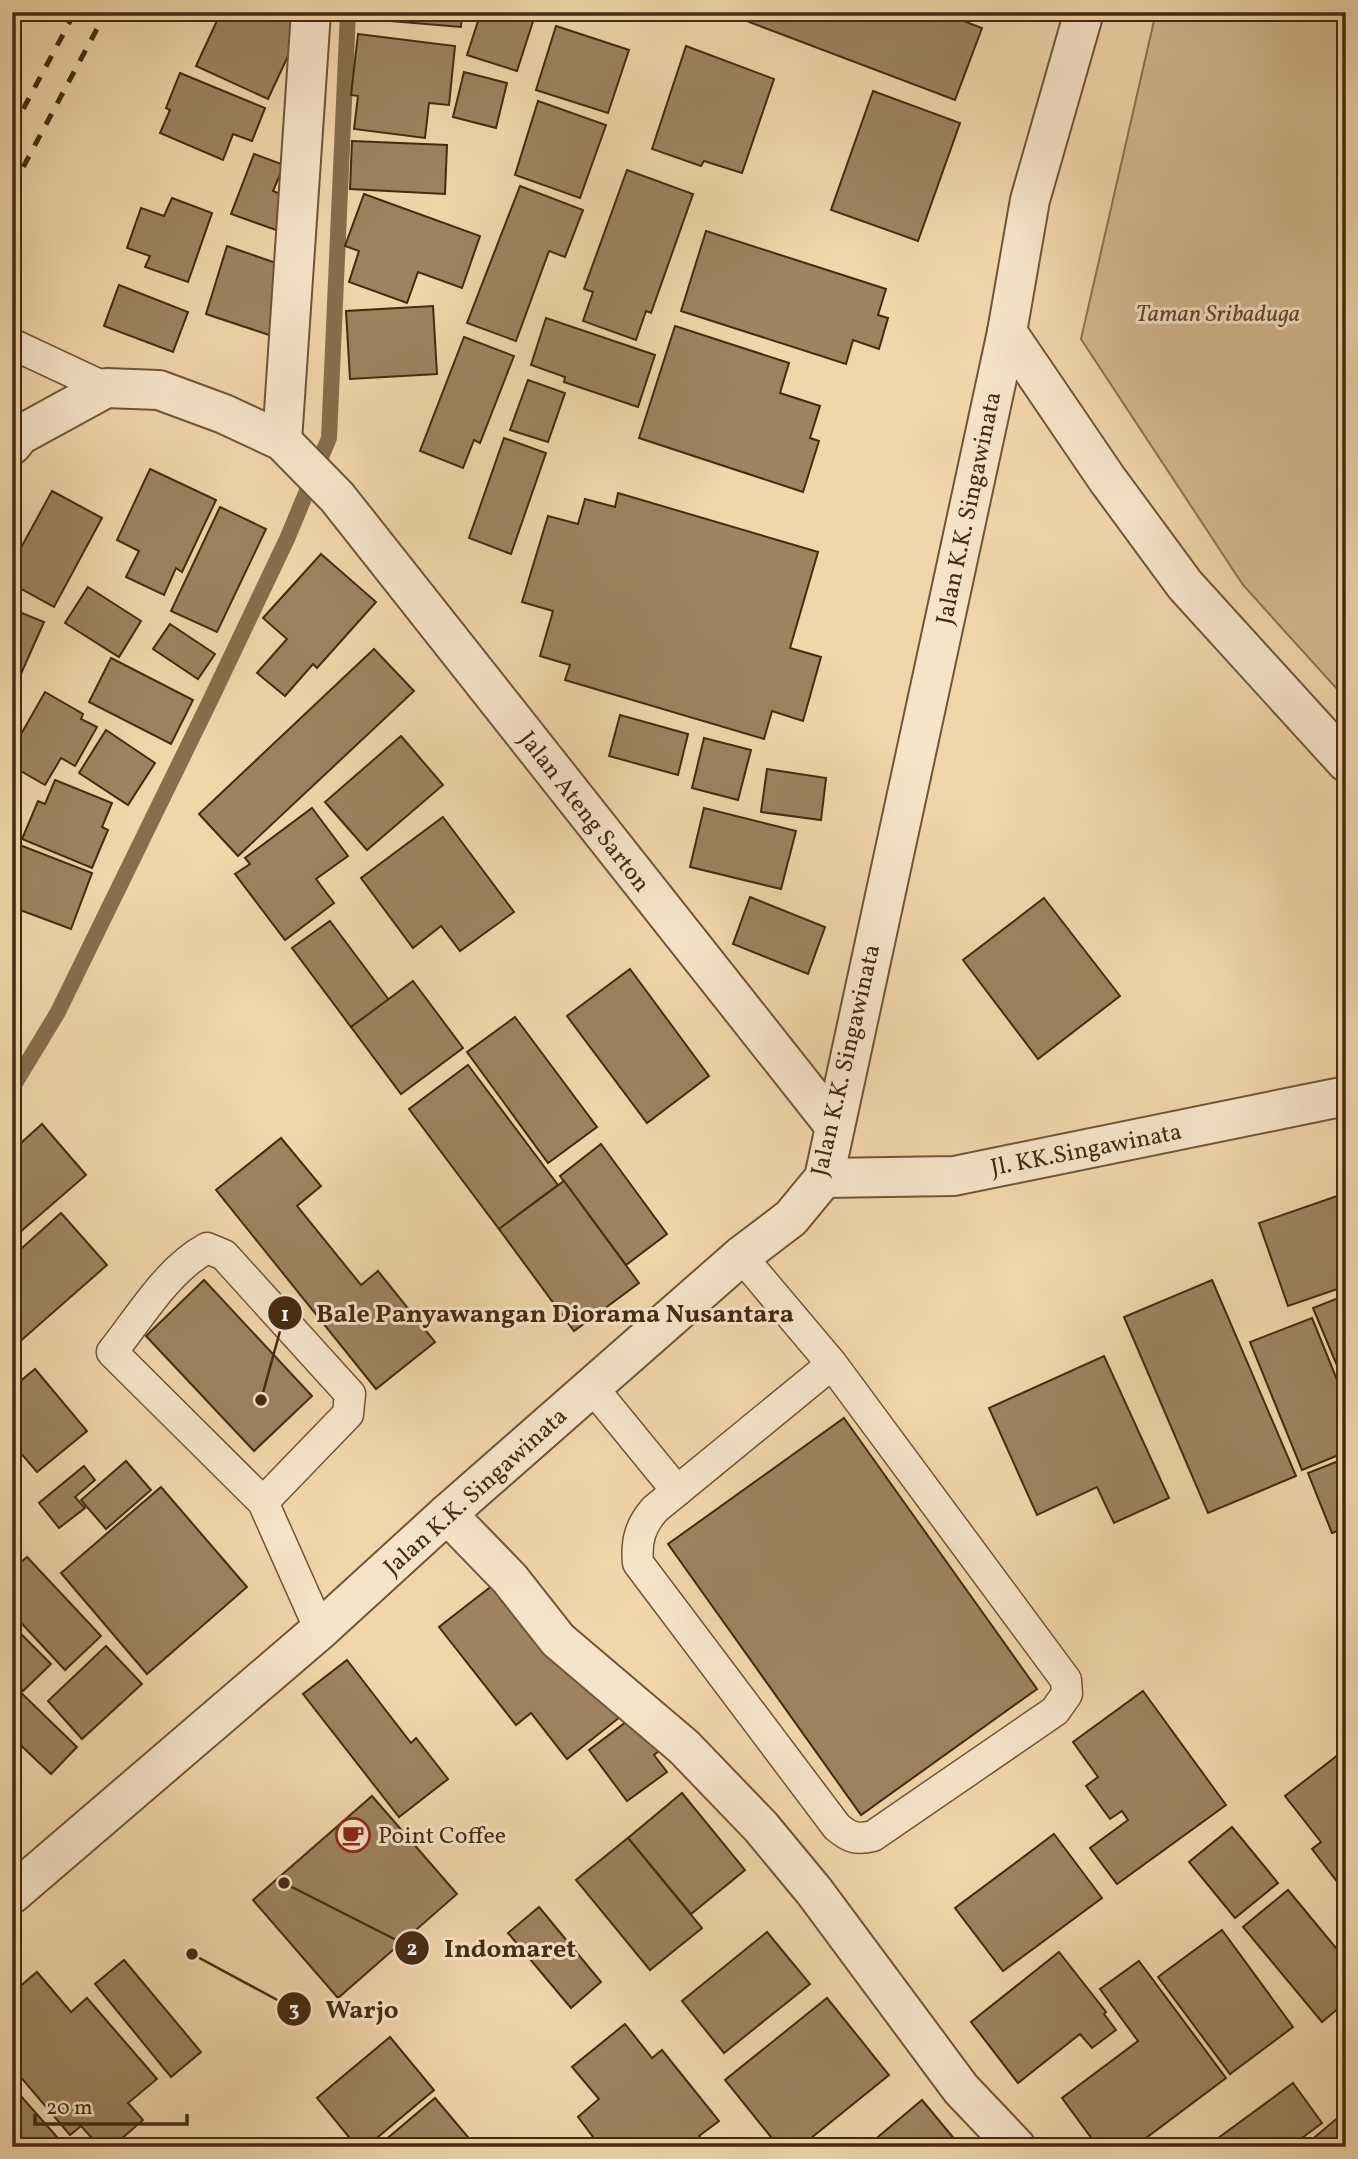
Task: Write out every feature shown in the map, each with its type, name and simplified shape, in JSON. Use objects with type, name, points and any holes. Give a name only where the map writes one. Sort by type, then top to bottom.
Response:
[{"type":"street","points":[[12,445],[20,435],[106,388],[159,390],[224,414],[290,449],[311,12]]},
{"type":"street","name":"Jalan K.K. Singawinata","points":[[12,1894],[320,1630],[447,1514],[741,1256],[791,1218],[824,1178],[833,1124],[1007,332],[1030,200],[1084,12]]},
{"type":"street","points":[[1007,332],[1107,479],[1185,585],[1346,762]]},
{"type":"street","name":"Jalan Ateng Sarton","points":[[290,449],[337,497],[833,1124]]},
{"type":"street","name":"Jl. KK.Singawinata","points":[[824,1178],[954,1176],[1346,1096]]},
{"type":"street","points":[[447,1514],[510,1579],[558,1640],[684,1747],[761,1828],[814,1891],[961,2089],[1016,2147]]},
{"type":"lane","points":[[12,344],[106,388]]},
{"type":"lane","points":[[263,1502],[348,1414],[350,1394],[225,1255],[207,1248],[191,1257],[130,1326],[112,1352],[263,1502],[320,1630]]},
{"type":"lane","points":[[741,1256],[832,1364],[1066,1680],[1067,1694],[1055,1711],[873,1836],[861,1839],[849,1837],[837,1828],[638,1563],[637,1543],[645,1520],[832,1364]]},
{"type":"lane","points":[[592,1387],[677,1491]]},
{"type":"green space","name":"Taman Sribaduga","points":[[1156,12],[1346,12],[1346,699],[1243,585],[1081,339]]},
{"type":"building","points":[[221,12],[273,12],[302,26],[268,99],[196,66]]},
{"type":"building","points":[[356,12],[462,12],[461,27],[355,18]]},
{"type":"building","points":[[481,12],[536,12],[517,71],[467,55]]},
{"type":"building","points":[[747,12],[940,12],[982,28],[955,100],[744,20]]},
{"type":"building","points":[[556,26],[629,50],[608,113],[536,90]]},
{"type":"building","points":[[358,34],[455,46],[449,105],[429,103],[425,138],[354,129],[358,96],[351,95]]},
{"type":"building","points":[[686,46],[774,79],[742,173],[704,161],[701,166],[652,149]]},
{"type":"building","points":[[464,72],[507,83],[496,128],[453,117]]},
{"type":"building","points":[[180,73],[265,108],[252,141],[233,134],[223,160],[160,133],[170,110],[166,108]]},
{"type":"building","points":[[873,91],[960,123],[918,241],[831,210]]},
{"type":"building","points":[[538,101],[606,125],[580,198],[515,175]]},
{"type":"building","points":[[352,141],[447,145],[445,194],[350,189]]},
{"type":"building","points":[[254,154],[284,165],[273,191],[288,197],[276,230],[231,214]]},
{"type":"building","points":[[627,170],[693,194],[651,313],[646,311],[636,340],[583,321],[593,292],[584,289]]},
{"type":"building","points":[[520,186],[583,210],[565,257],[549,251],[516,341],[467,323]]},
{"type":"building","points":[[364,194],[480,236],[462,288],[418,272],[407,303],[349,282],[359,251],[345,246]]},
{"type":"building","points":[[172,198],[212,213],[188,282],[145,267],[150,256],[127,248],[141,208],[164,216]]},
{"type":"building","points":[[706,231],[886,289],[878,315],[888,318],[879,349],[853,340],[846,364],[681,311]]},
{"type":"building","points":[[227,246],[282,265],[272,295],[287,300],[275,337],[206,314]]},
{"type":"building","points":[[119,285],[188,312],[173,352],[104,326]]},
{"type":"building","points":[[433,306],[437,374],[350,379],[346,311]]},
{"type":"building","points":[[546,318],[655,355],[638,407],[564,382],[565,377],[531,365]]},
{"type":"building","points":[[675,326],[789,363],[780,393],[820,406],[810,438],[819,441],[803,492],[639,438]]},
{"type":"building","points":[[464,337],[514,356],[480,443],[474,440],[463,468],[420,451]]},
{"type":"building","points":[[528,380],[565,393],[548,442],[510,430]]},
{"type":"building","points":[[504,438],[546,453],[511,554],[469,538]]},
{"type":"building","points":[[150,469],[216,500],[182,572],[176,568],[164,595],[126,577],[139,551],[117,540]]},
{"type":"building","points":[[52,491],[102,518],[54,607],[12,584],[12,564]]},
{"type":"building","points":[[618,493],[818,552],[790,648],[821,657],[803,721],[772,711],[764,739],[565,680],[570,665],[540,656],[553,611],[522,602],[548,516],[578,524],[585,499],[615,507]]},
{"type":"building","points":[[220,507],[266,529],[217,632],[171,611]]},
{"type":"building","points":[[321,554],[376,602],[317,668],[313,664],[285,696],[257,673],[287,639],[263,618]]},
{"type":"building","points":[[88,587],[141,621],[119,657],[65,623]]},
{"type":"building","points":[[12,609],[44,622],[12,694]]},
{"type":"building","points":[[170,624],[215,654],[198,679],[153,649]]},
{"type":"building","points":[[374,649],[414,691],[238,856],[199,814]]},
{"type":"building","points":[[111,658],[193,700],[171,744],[89,702]]},
{"type":"building","points":[[45,692],[83,714],[81,719],[97,727],[75,766],[61,758],[45,785],[12,766],[12,750]]},
{"type":"building","points":[[620,715],[688,734],[678,775],[609,756]]},
{"type":"building","points":[[106,730],[155,763],[128,805],[79,773]]},
{"type":"building","points":[[401,736],[443,785],[367,850],[325,802]]},
{"type":"building","points":[[704,738],[751,750],[738,800],[692,788]]},
{"type":"building","points":[[767,769],[826,778],[821,820],[761,812]]},
{"type":"building","points":[[55,780],[112,803],[102,827],[108,830],[92,868],[22,839],[38,801],[45,804]]},
{"type":"building","points":[[312,808],[348,856],[316,879],[334,903],[285,940],[235,874],[250,864],[245,858]]},
{"type":"building","points":[[704,808],[796,831],[781,889],[690,867]]},
{"type":"building","points":[[443,817],[514,912],[460,951],[441,926],[413,948],[361,878]]},
{"type":"building","points":[[12,842],[92,873],[71,929],[12,907]]},
{"type":"building","points":[[750,897],[825,927],[808,974],[733,944]]},
{"type":"building","points":[[1044,898],[1120,996],[1038,1059],[963,960]]},
{"type":"building","points":[[330,921],[389,1000],[351,1027],[292,948]]},
{"type":"building","points":[[630,969],[709,1076],[647,1123],[567,1016]]},
{"type":"building","points":[[413,981],[463,1048],[401,1094],[351,1027]]},
{"type":"building","points":[[515,1017],[597,1127],[548,1163],[467,1052]]},
{"type":"building","points":[[468,1065],[558,1185],[499,1229],[409,1109]]},
{"type":"building","points":[[42,1124],[86,1175],[12,1239],[12,1151]]},
{"type":"building","points":[[281,1138],[321,1186],[297,1206],[361,1285],[378,1271],[435,1342],[376,1389],[216,1190]]},
{"type":"building","points":[[601,1144],[667,1234],[626,1265],[560,1176]]},
{"type":"building","points":[[564,1181],[639,1283],[574,1331],[499,1229]]},
{"type":"building","points":[[1346,1193],[1346,1286],[1288,1306],[1259,1223]]},
{"type":"building","points":[[61,1213],[107,1265],[16,1345],[12,1341],[12,1257]]},
{"type":"building","points":[[204,1280],[312,1396],[254,1451],[146,1336]]},
{"type":"building","points":[[1212,1280],[1296,1476],[1208,1513],[1124,1317]]},
{"type":"building","points":[[1346,1295],[1346,1387],[1313,1308]]},
{"type":"building","points":[[1312,1318],[1346,1402],[1346,1452],[1302,1470],[1250,1342]]},
{"type":"building","points":[[1104,1356],[1169,1498],[1114,1523],[1097,1487],[1037,1515],[989,1408]]},
{"type":"building","points":[[35,1369],[87,1431],[37,1472],[12,1443],[12,1388]]},
{"type":"building","points":[[844,1418],[1037,1689],[861,1815],[668,1544]]},
{"type":"building","points":[[1346,1458],[1346,1528],[1332,1533],[1308,1473]]},
{"type":"building","points":[[126,1461],[151,1490],[106,1529],[81,1500]]},
{"type":"building","points":[[84,1466],[95,1480],[75,1497],[85,1508],[59,1528],[39,1503]]},
{"type":"building","points":[[161,1487],[247,1587],[147,1674],[61,1573]]},
{"type":"building","points":[[27,1557],[101,1636],[65,1670],[12,1613],[12,1570]]},
{"type":"building","points":[[498,1581],[620,1717],[567,1759],[531,1713],[516,1725],[439,1627]]},
{"type":"building","points":[[12,1625],[51,1664],[23,1691],[12,1680]]},
{"type":"building","points":[[106,1646],[142,1684],[82,1739],[48,1701]]},
{"type":"building","points":[[347,1660],[411,1743],[416,1738],[448,1779],[399,1817],[303,1694]]},
{"type":"building","points":[[12,1684],[77,1747],[51,1774],[12,1737]]},
{"type":"building","points":[[1143,1691],[1226,1805],[1117,1884],[1090,1848],[1128,1820],[1122,1811],[1110,1819],[1086,1786],[1098,1777],[1073,1742]]},
{"type":"building","points":[[634,1716],[660,1750],[654,1755],[667,1772],[627,1801],[589,1750]]},
{"type":"building","points":[[1338,1755],[1346,1765],[1346,1885],[1342,1888],[1312,1849],[1321,1842],[1285,1796]]},
{"type":"building","points":[[682,1793],[745,1870],[691,1914],[628,1838]]},
{"type":"building","points":[[372,1796],[457,1894],[338,1998],[253,1900]]},
{"type":"building","points":[[1232,1827],[1278,1883],[1235,1918],[1189,1862]]},
{"type":"building","points":[[1054,1834],[1102,1898],[1003,1971],[955,1908]]},
{"type":"building","points":[[628,1838],[702,1928],[650,1970],[576,1880]]},
{"type":"building","points":[[1288,1890],[1346,1960],[1346,2002],[1322,2022],[1243,1927]]},
{"type":"building","points":[[539,1907],[601,1982],[571,2008],[508,1933]]},
{"type":"building","points":[[1222,1930],[1293,2027],[1230,2074],[1158,1977]]},
{"type":"building","points":[[767,1932],[810,1984],[724,2053],[682,2001]]},
{"type":"building","points":[[1059,1952],[1106,2012],[1104,2014],[1116,2030],[1092,2048],[1080,2034],[1018,2083],[971,2022]]},
{"type":"building","points":[[124,1960],[201,2052],[171,2077],[95,1984]]},
{"type":"building","points":[[1139,1961],[1226,2078],[1134,2147],[1098,2147],[1062,2098],[1138,2041],[1100,1989]]},
{"type":"building","points":[[37,1972],[71,2012],[87,1998],[157,2079],[128,2103],[143,2120],[112,2147],[100,2147],[81,2126],[70,2135],[12,2067],[12,1993]]},
{"type":"building","points":[[827,1998],[889,2075],[800,2147],[779,2147],[725,2080]]},
{"type":"building","points":[[625,2024],[652,2058],[662,2050],[719,2121],[699,2136],[708,2147],[596,2147],[599,2145],[578,2117],[599,2099],[572,2067]]},
{"type":"building","points":[[390,2037],[434,2090],[366,2147],[357,2147],[317,2098]]},
{"type":"building","points":[[1293,2083],[1322,2123],[1290,2147],[1206,2147]]},
{"type":"building","points":[[12,2086],[57,2137],[46,2147],[12,2147]]},
{"type":"building","points":[[435,2098],[473,2143],[468,2147],[377,2147]]},
{"type":"building","points":[[922,2100],[961,2147],[866,2147]]},
{"type":"building","points":[[1341,2115],[1346,2120],[1346,2147],[1303,2147]]},
{"type":"waterway","points":[[12,1088],[58,1012],[209,703],[287,539],[329,438],[348,12]]},
{"type":"railway","points":[[12,130],[75,12]]},
{"type":"railway","points":[[12,188],[106,12]]},
{"type":"place","name":"Bale Panyawangan Diorama Nusantara","points":[[261,1400]]},
{"type":"place","name":"Point Coffee","points":[[353,1835]]},
{"type":"place","name":"Indomaret","points":[[284,1883]]},
{"type":"place","name":"Warjo","points":[[192,1954]]}]
